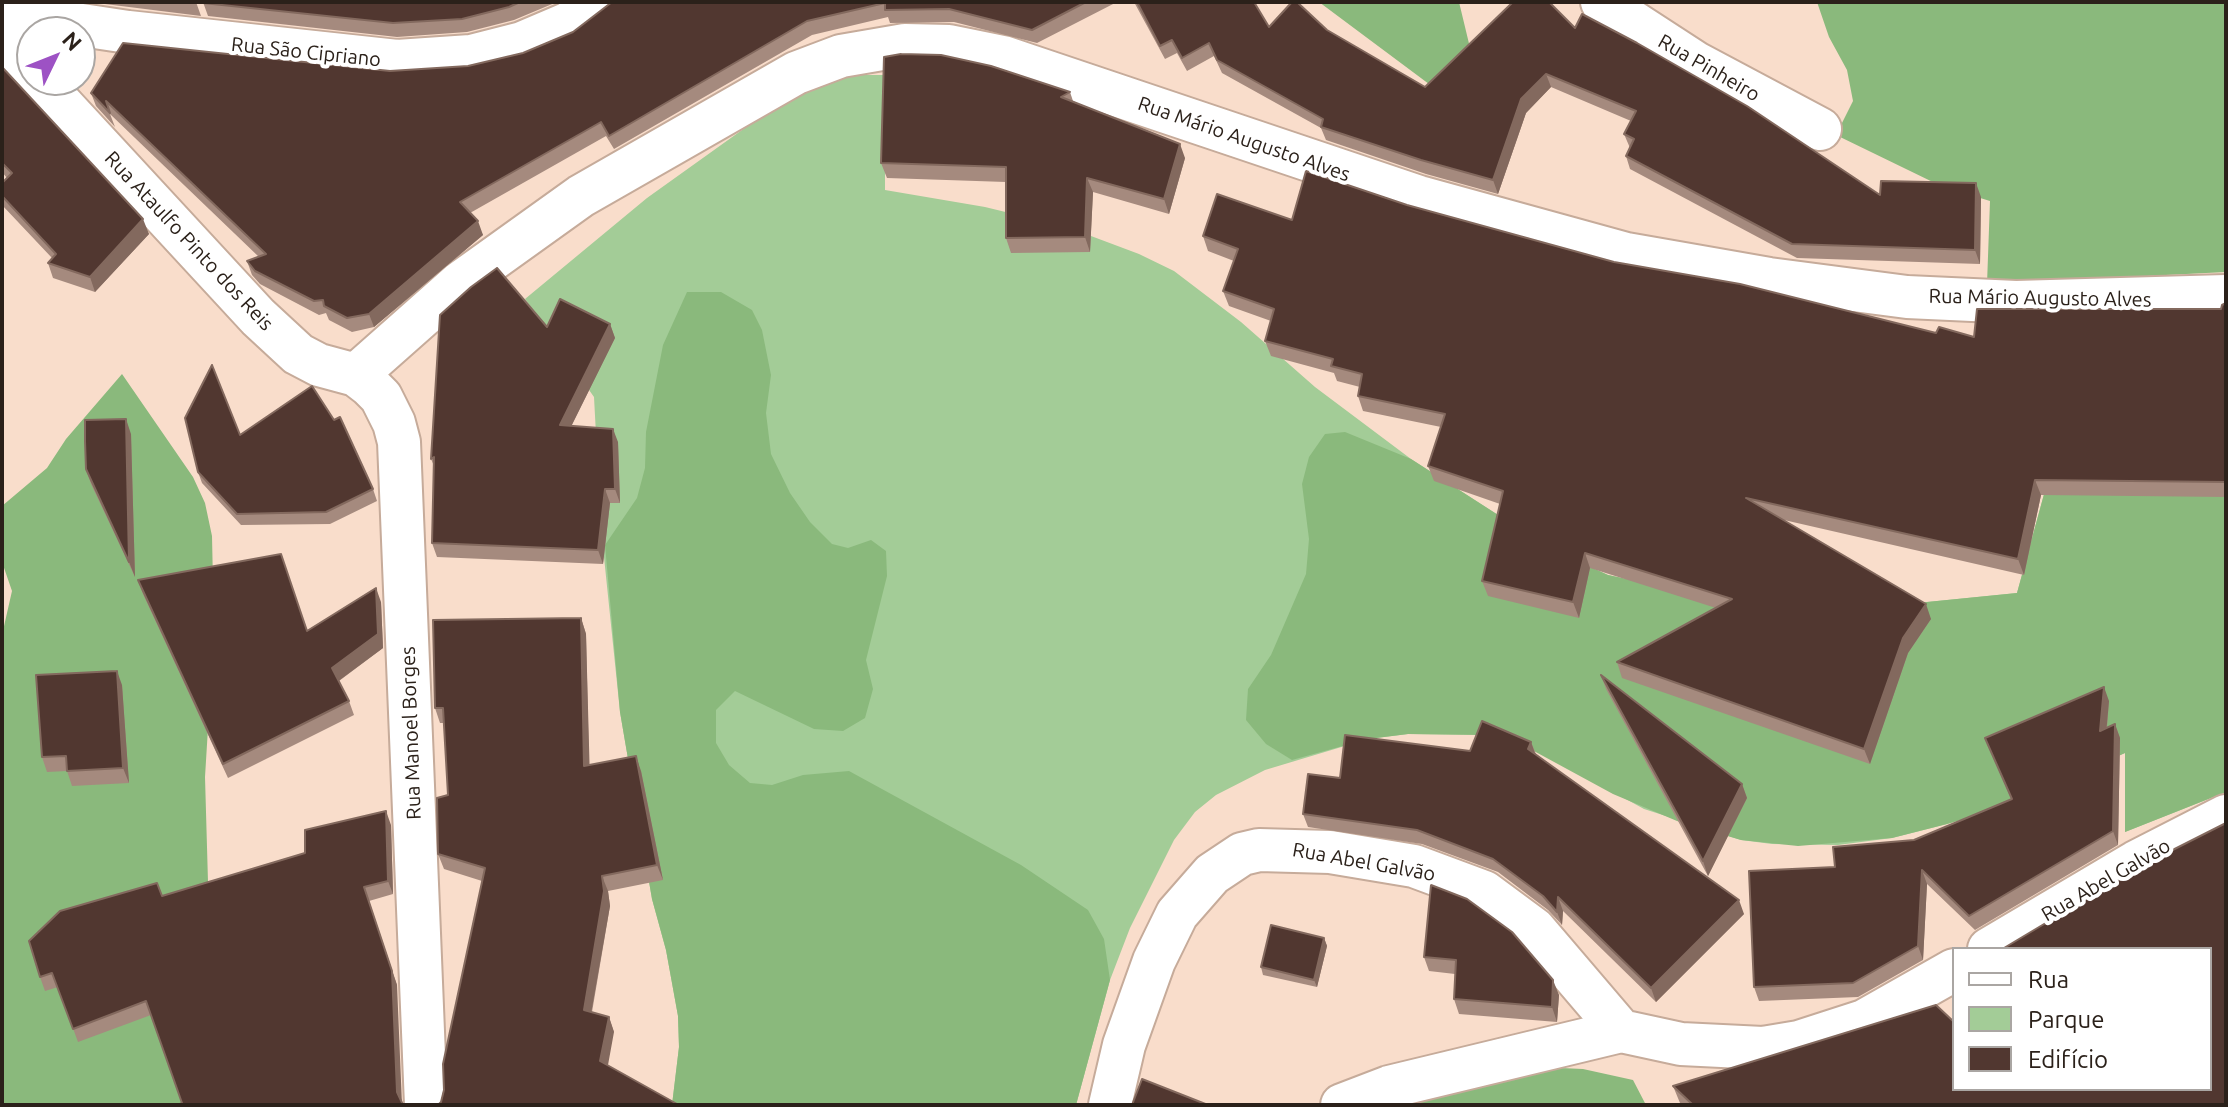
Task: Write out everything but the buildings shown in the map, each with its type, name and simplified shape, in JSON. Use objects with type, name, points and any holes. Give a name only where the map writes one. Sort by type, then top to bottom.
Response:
[{"type":"street","name":"Rua São Cipriano","points":[[2,13],[128,32],[397,61],[471,56],[522,43],[569,23],[599,2]]},
{"type":"street","name":"Rua Pinheiro","points":[[1602,2],[1696,63],[1820,129]]},
{"type":"street","points":[[2,40],[16,55]]},
{"type":"street","name":"Rua Mário Augusto Alves","points":[[356,375],[461,282],[581,196],[796,73],[841,56],[905,45],[949,46],[1003,57],[1419,197],[1626,254],[1769,279],[1907,297],[2016,302],[2226,296]]},
{"type":"street","name":"Rua Ataulfo Pinto dos Reis","points":[[54,96],[258,317],[311,362],[356,375]]},
{"type":"street","name":"Rua Manoel Borges","points":[[356,375],[381,397],[389,409],[399,442],[426,1105]]},
{"type":"street","name":"Rua Abel Galvão","points":[[1992,947],[2136,862],[2226,816]]},
{"type":"street","name":"Rua Abel Galvão","points":[[1110,1105],[1139,1003],[1154,961],[1177,914],[1212,874],[1242,854],[1259,850],[1330,852],[1414,866],[1484,892],[1534,929],[1621,1031]]},
{"type":"street","points":[[1342,1105],[1389,1087],[1621,1031],[1721,1048],[1763,1048],[1799,1042],[1864,1021],[1952,971]]},
{"type":"green space","points":[[1319,2],[1459,2],[1472,56],[1437,90]]},
{"type":"green space","points":[[1817,2],[2226,2],[2226,272],[1987,284],[1990,201],[1941,186],[1836,135],[1853,101],[1847,70],[1829,37]]},
{"type":"green space","points":[[857,75],[885,75],[885,190],[985,207],[1067,227],[1139,254],[1174,271],[1241,322],[1315,387],[1411,459],[1551,549],[1608,575],[1720,599],[1887,606],[2017,593],[2049,476],[2226,792],[2125,832],[2125,753],[2003,807],[1947,824],[1892,838],[1838,845],[1772,844],[1741,840],[1644,809],[1555,760],[1521,744],[1487,735],[1408,734],[1368,739],[1265,770],[1216,795],[1195,812],[1174,840],[1130,928],[1110,980],[1076,1105],[672,1105],[679,1047],[678,1016],[666,950],[652,899],[620,712],[601,528],[594,397],[525,299],[647,198],[756,120],[824,83]]},
{"type":"green space","points":[[687,292],[721,292],[752,310],[762,330],[771,375],[766,413],[771,454],[790,493],[810,522],[832,544],[848,548],[871,540],[886,551],[887,576],[866,660],[873,689],[865,718],[843,731],[814,729],[735,691],[716,710],[716,743],[729,765],[750,783],[772,785],[803,775],[849,771],[1021,865],[1088,910],[1104,939],[1110,980],[1076,1105],[672,1105],[679,1047],[678,1016],[666,950],[652,899],[620,712],[605,545],[637,498],[645,468],[646,432],[663,345]]},
{"type":"green space","points":[[122,374],[193,477],[205,503],[212,536],[214,630],[205,777],[208,882],[190,1105],[2,1105],[2,635],[12,591],[2,562],[2,506],[47,468],[66,439]]},
{"type":"green space","points":[[1345,432],[1411,459],[1551,549],[1608,575],[1719,599],[1887,606],[2017,593],[2049,476],[2226,490],[2226,792],[2125,832],[2125,753],[2003,807],[1947,824],[1892,838],[1798,846],[1741,840],[1677,821],[1613,794],[1521,744],[1487,735],[1408,734],[1368,739],[1292,760],[1266,744],[1246,720],[1248,689],[1271,655],[1306,574],[1309,539],[1302,484],[1309,457],[1325,434]]},
{"type":"green space","points":[[1561,1068],[1583,1069],[1633,1080],[1646,1105],[1390,1105]]}]
